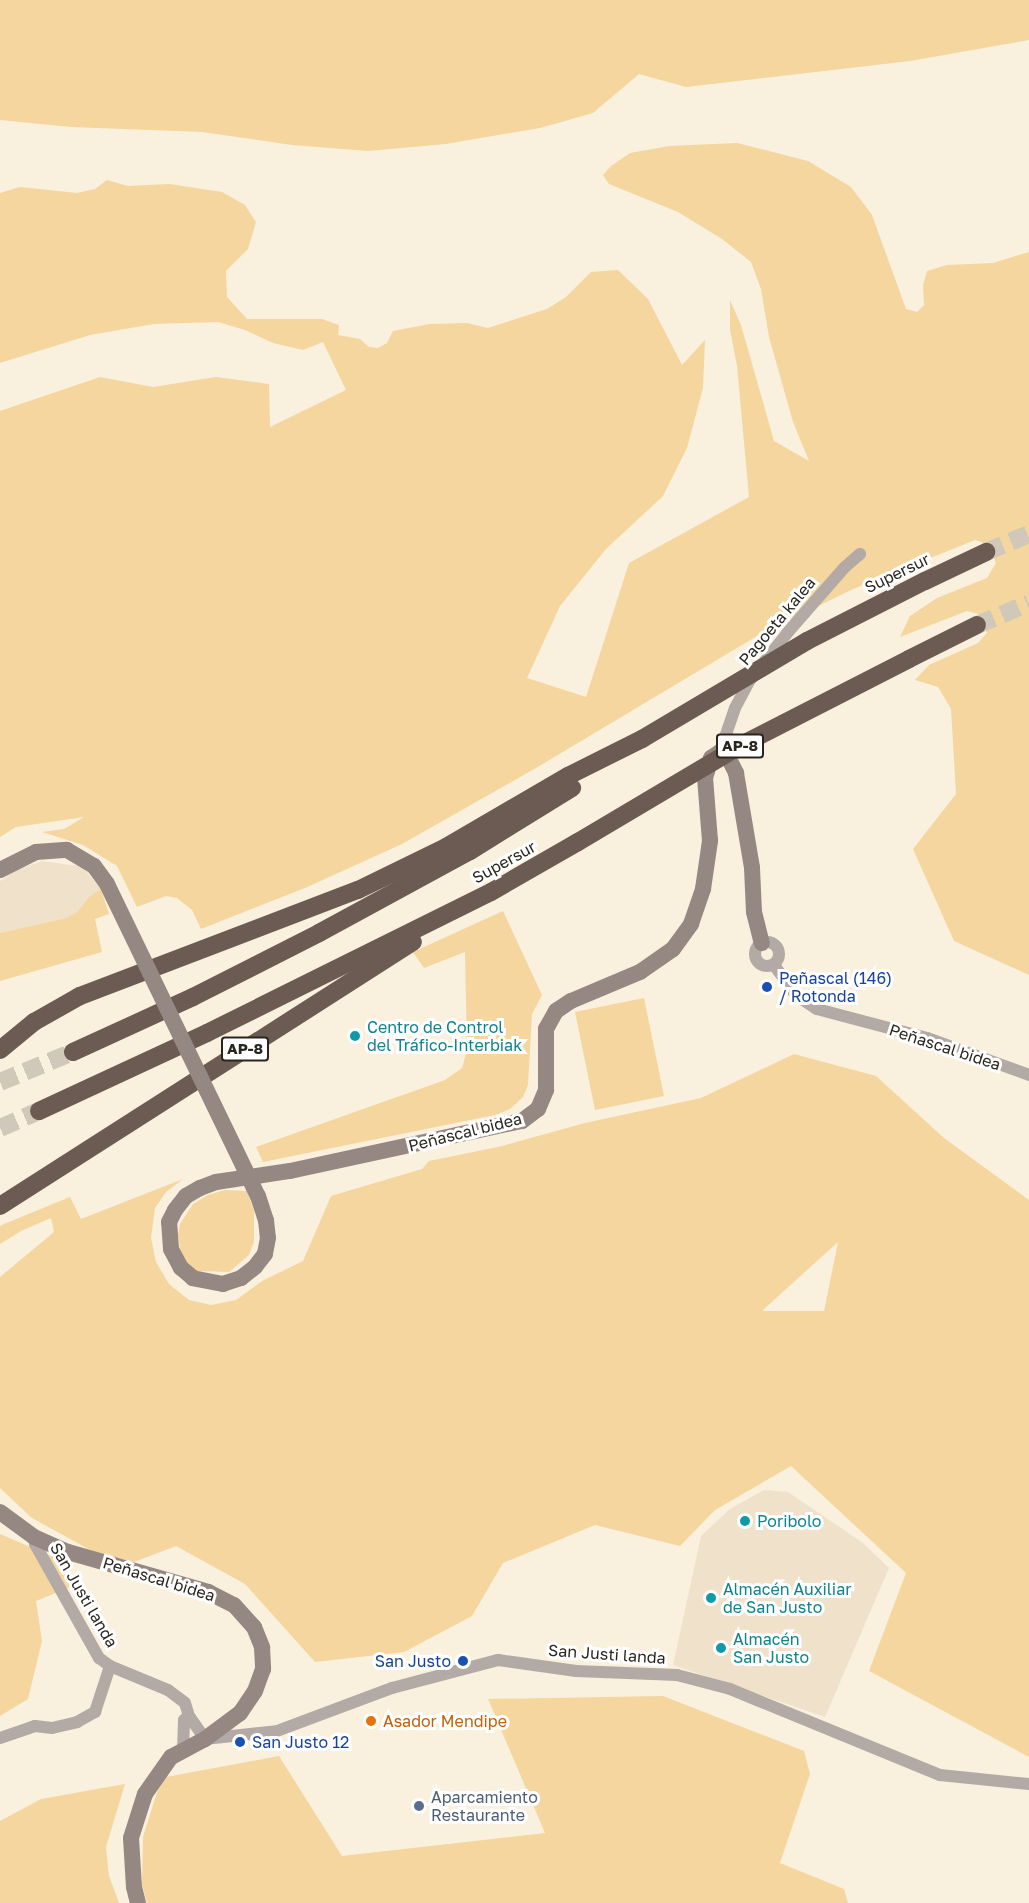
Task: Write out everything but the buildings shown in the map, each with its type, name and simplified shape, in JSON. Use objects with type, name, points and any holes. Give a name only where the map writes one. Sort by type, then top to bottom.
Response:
[{"type":"highway","name":"Supersur","points":[[73,1052],[193,997],[319,933],[470,851],[571,781],[807,641],[986,552]]},
{"type":"highway","name":"Supersur","points":[[39,1111],[207,1033],[491,892],[745,743],[977,625]]},
{"type":"highway","points":[[0,1050],[34,1022],[80,996],[358,890],[446,847],[571,781]]},
{"type":"highway","name":"AP-8","points":[[0,1206],[491,892]]},
{"type":"street","name":"Pagoeta kalea","points":[[720,752],[735,708],[750,680],[782,639],[845,567],[860,554]]},
{"type":"street","points":[[720,752],[729,757],[736,773],[752,868],[754,912],[762,943]]},
{"type":"street","name":"Peñascal bidea","points":[[0,870],[36,852],[67,850],[94,866],[107,884],[258,1196],[266,1220],[268,1238],[265,1254],[255,1267],[241,1278],[223,1284],[193,1278],[181,1268],[171,1249],[169,1222],[175,1209],[186,1196],[200,1188],[216,1182],[290,1171],[522,1121],[538,1109],[546,1090],[546,1029],[556,1011],[571,1001],[640,972],[673,949],[692,924],[703,889],[710,841],[705,778],[711,758],[720,752]]},
{"type":"street","points":[[770,942],[779,950],[779,958],[774,965],[762,966],[756,960],[755,953],[762,943],[770,942]]},
{"type":"street","name":"Peñascal bidea","points":[[774,965],[796,995],[817,1009],[927,1038],[1029,1075]]},
{"type":"street","name":"Peñascal bidea","points":[[0,1512],[34,1537],[68,1552],[208,1592],[234,1605],[254,1627],[262,1647],[262,1669],[255,1691],[240,1713],[205,1739],[171,1757],[145,1794],[131,1838],[138,1903]]},
{"type":"street","name":"San Justi landa","points":[[34,1537],[35,1544],[99,1658],[110,1666],[168,1690],[184,1704],[189,1716],[205,1739],[277,1731],[392,1688],[498,1660],[576,1671],[677,1675],[730,1689],[940,1775],[1029,1784]]},
{"type":"street","name":"San Justi landa","points":[[0,1738],[35,1726],[52,1728],[77,1722],[95,1712],[110,1666]]},
{"type":"street","points":[[183,1750],[184,1720],[189,1716]]},
{"type":"shaded area","points":[[0,0],[1029,0],[1029,40],[910,61],[686,87],[639,74],[593,113],[540,128],[446,144],[368,151],[292,145],[202,132],[71,127],[0,120]]},
{"type":"shaded area","points":[[737,143],[808,161],[851,187],[872,215],[906,309],[917,312],[924,305],[923,285],[927,271],[947,265],[993,263],[1029,252],[1029,975],[954,941],[913,849],[956,794],[951,709],[938,687],[915,680],[929,665],[978,643],[987,633],[978,614],[967,611],[900,637],[910,616],[937,598],[987,578],[996,563],[989,545],[975,540],[851,590],[757,636],[536,768],[402,844],[305,888],[201,929],[192,910],[177,898],[166,896],[137,907],[117,866],[83,845],[42,832],[64,829],[84,817],[16,827],[0,837],[0,411],[100,377],[153,387],[216,377],[269,384],[270,427],[346,390],[323,342],[303,350],[273,343],[245,330],[218,322],[154,324],[90,335],[0,363],[0,193],[20,187],[77,193],[95,189],[107,180],[128,186],[169,184],[222,192],[245,205],[256,222],[248,249],[226,271],[227,297],[247,319],[322,319],[339,325],[338,335],[360,339],[369,347],[378,348],[387,343],[393,331],[430,324],[467,323],[488,328],[547,309],[566,297],[591,272],[618,270],[648,299],[682,365],[705,340],[703,388],[687,448],[663,496],[606,549],[560,606],[527,678],[586,697],[629,563],[749,497],[737,366],[730,330],[730,300],[741,325],[774,441],[809,461],[793,422],[769,337],[761,289],[751,262],[722,239],[678,212],[609,184],[603,175],[611,166],[630,153],[669,146]]},
{"type":"shaded area","points":[[42,861],[77,866],[86,871],[101,889],[90,896],[77,912],[66,918],[0,933],[0,881],[17,870]]},
{"type":"shaded area","points":[[101,889],[109,914],[95,919],[102,952],[0,981],[0,933],[66,918],[77,912],[90,896]]},
{"type":"shaded area","points":[[503,911],[542,995],[532,1014],[528,1085],[523,1097],[510,1109],[495,1115],[263,1162],[256,1147],[445,1080],[462,1068],[467,1050],[465,952],[424,968],[413,952]]},
{"type":"shaded area","points":[[644,998],[664,1096],[595,1110],[575,1012]]},
{"type":"shaded area","points":[[794,1054],[876,1076],[944,1138],[1029,1200],[1029,1757],[869,1671],[906,1573],[791,1466],[715,1510],[680,1546],[595,1525],[503,1563],[472,1616],[404,1652],[315,1662],[245,1584],[176,1546],[134,1562],[92,1551],[32,1518],[0,1488],[0,1277],[54,1232],[51,1218],[21,1231],[0,1244],[0,1226],[70,1197],[81,1219],[183,1179],[166,1192],[155,1208],[151,1238],[156,1262],[169,1284],[189,1300],[211,1305],[236,1300],[262,1281],[303,1261],[331,1196],[422,1169],[429,1161],[498,1147],[585,1123],[701,1098]],"holes":[[[838,1242],[824,1311],[763,1310]]]},
{"type":"shaded area","points":[[225,1190],[247,1191],[254,1211],[254,1242],[249,1255],[229,1272],[197,1271],[187,1263],[180,1249],[178,1235],[180,1224],[193,1204],[208,1195]]},
{"type":"shaded area","points":[[764,1490],[788,1492],[863,1543],[889,1568],[825,1717],[673,1665],[701,1536],[730,1509]]},
{"type":"shaded area","points":[[0,1534],[58,1559],[78,1584],[36,1601],[42,1641],[28,1699],[0,1716]]},
{"type":"shaded area","points":[[663,1696],[804,1751],[810,1774],[780,1863],[844,1889],[848,1903],[147,1903],[142,1884],[143,1837],[157,1792],[166,1777],[279,1756],[342,1856],[545,1833],[488,1699]]},
{"type":"shaded area","points":[[125,1784],[106,1847],[109,1876],[119,1903],[0,1903],[0,1821],[41,1799]]},
{"type":"tunnel","points":[[986,552],[1029,534]]},
{"type":"tunnel","points":[[977,625],[1029,603]]},
{"type":"tunnel","points":[[0,1082],[73,1052]]},
{"type":"tunnel","points":[[0,1128],[39,1111]]},
{"type":"place","name":"Peñascal (146) / Rotonda","points":[[767,987]]},
{"type":"place","name":"Centro de Control del Tráfico-Interbiak","points":[[355,1036]]},
{"type":"place","name":"Poribolo","points":[[745,1521]]},
{"type":"place","name":"Almacén Auxiliar de San Justo","points":[[711,1598]]},
{"type":"place","name":"Almacén San Justo","points":[[721,1648]]},
{"type":"place","name":"San Justo","points":[[463,1661]]},
{"type":"place","name":"Asador Mendipe","points":[[371,1721]]},
{"type":"place","name":"San Justo 12","points":[[240,1742]]},
{"type":"place","name":"Aparcamiento Restaurante","points":[[419,1806]]}]
